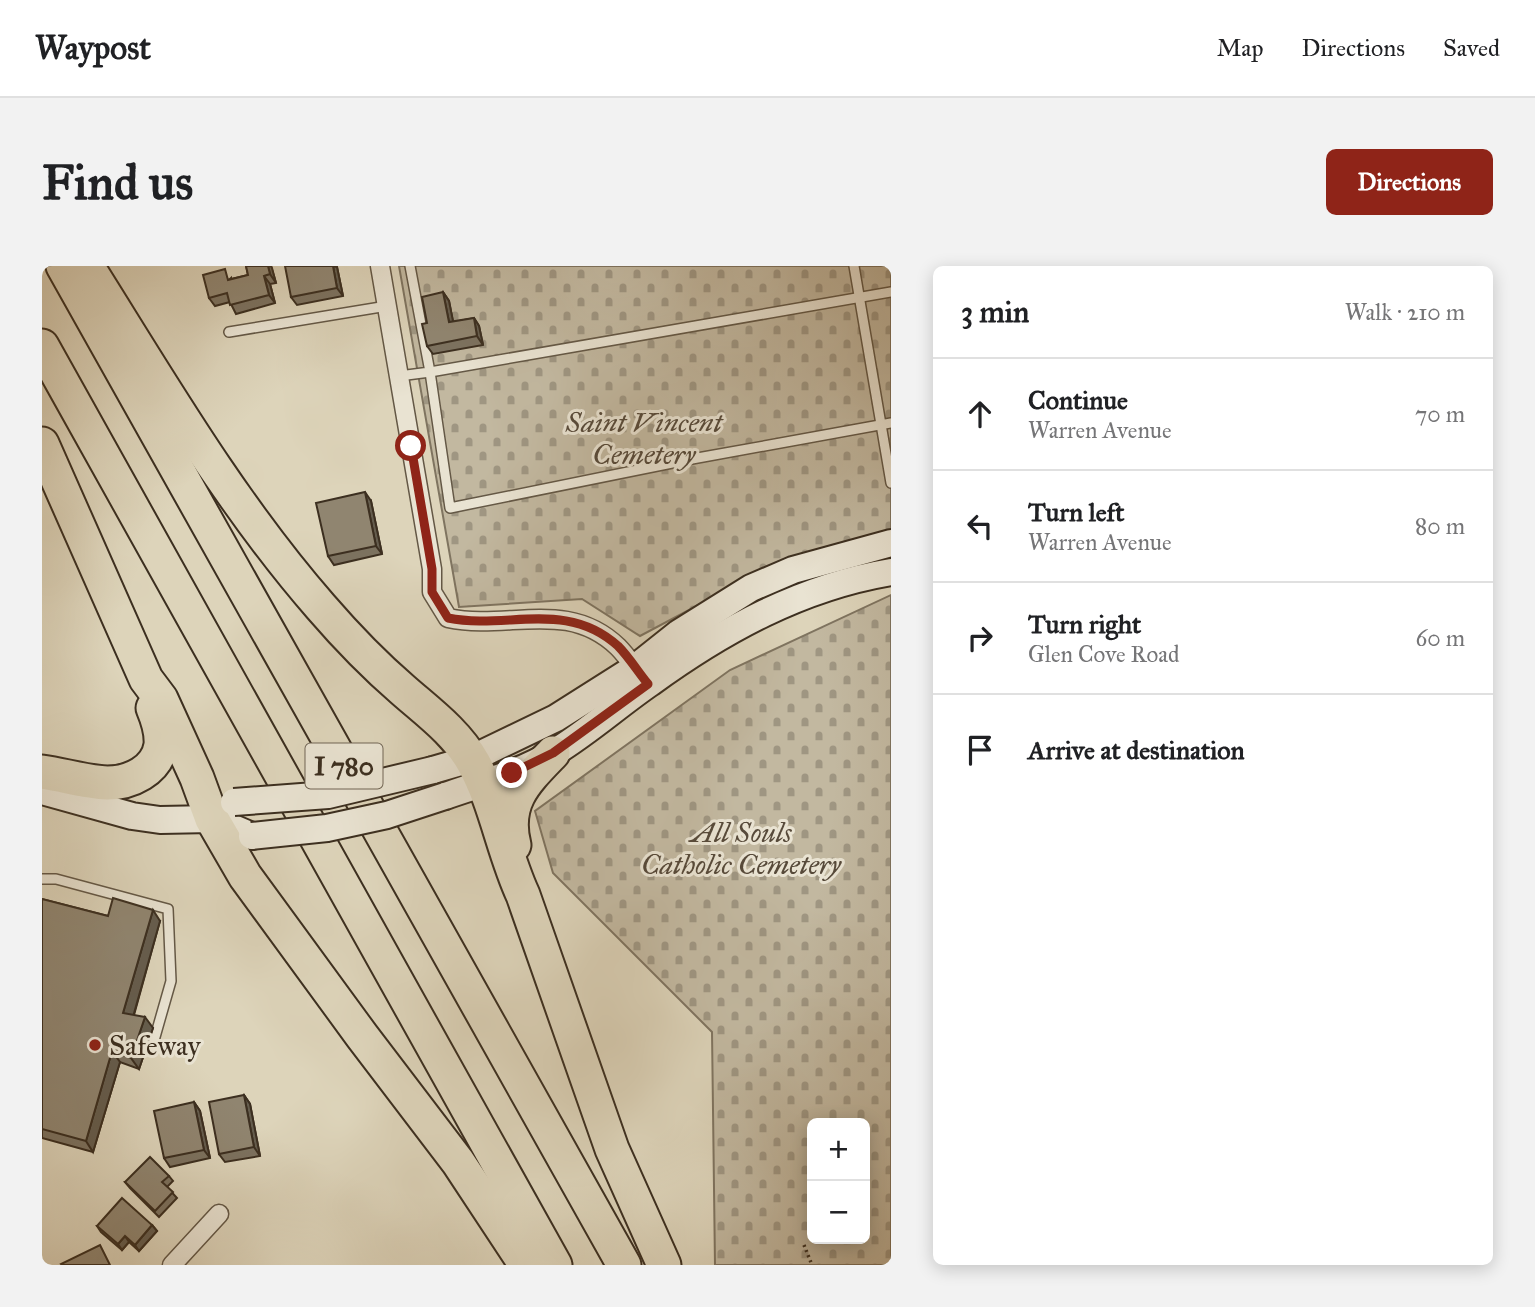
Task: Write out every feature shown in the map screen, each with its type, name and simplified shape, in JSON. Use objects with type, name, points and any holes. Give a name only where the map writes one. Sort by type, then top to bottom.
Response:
[{"type":"highway","name":"I 780","points":[[63,266],[624,1265]]},
{"type":"highway","points":[[88,266],[217,469],[281,559],[322,608],[401,688],[444,725],[477,771],[612,1149],[664,1265]]},
{"type":"highway","name":"I 780","points":[[42,346],[555,1265]]},
{"type":"highway","points":[[42,444],[146,679],[160,728],[161,748],[150,766],[135,778],[107,783],[42,772]]},
{"type":"highway","points":[[146,679],[161,699],[197,778],[223,810],[245,876],[362,1037],[458,1162],[526,1265]]},
{"type":"highway","points":[[523,895],[521,868],[512,834],[513,804],[521,786],[553,753]]},
{"type":"main road","points":[[42,792],[132,816],[160,820],[328,794],[433,769],[512,773],[553,753],[641,676],[679,633],[751,587],[793,570],[891,543]]},
{"type":"main road","points":[[223,810],[253,836],[327,828],[387,816],[445,796],[556,718],[772,609],[846,581],[891,572]]},
{"type":"street","points":[[380,266],[432,569],[432,592],[448,618],[471,623],[526,619],[567,620],[589,626],[617,646],[641,676]]},
{"type":"street","points":[[172,1265],[219,1214]]},
{"type":"lane","points":[[410,266],[430,372],[450,508],[692,459],[887,424]]},
{"type":"lane","points":[[854,266],[887,424],[891,482]]},
{"type":"lane","points":[[399,376],[891,292]]},
{"type":"lane","points":[[229,332],[387,306]]},
{"type":"lane","points":[[42,879],[56,879],[168,909],[171,981],[151,1051]]},
{"type":"path","points":[[804,1245],[812,1265]]},
{"type":"green space","name":"Saint Vincent Cemetery","points":[[399,266],[891,266],[891,538],[770,567],[640,636],[582,599],[459,607]]},
{"type":"green space","name":"All Souls Catholic Cemetery","points":[[891,595],[891,1265],[715,1265],[712,1032],[553,873],[535,811],[730,670]]},
{"type":"building","points":[[246,266],[268,266],[270,274],[264,276],[269,295],[230,305],[227,293],[209,298],[203,275],[225,269],[228,280],[248,275]]},
{"type":"building","points":[[285,266],[333,266],[337,288],[291,297]]},
{"type":"building","points":[[443,292],[449,322],[474,318],[477,336],[427,346],[422,324],[427,323],[422,297]]},
{"type":"building","points":[[365,492],[376,546],[328,556],[316,503]]},
{"type":"building","name":"Safeway","points":[[113,898],[153,910],[123,1013],[145,1017],[131,1058],[112,1051],[86,1141],[42,1129],[42,899],[108,916]]},
{"type":"building","points":[[244,1095],[254,1147],[219,1154],[209,1102]]},
{"type":"building","points":[[194,1102],[204,1150],[164,1158],[154,1111]]},
{"type":"building","points":[[150,1157],[169,1176],[162,1182],[173,1192],[155,1211],[125,1182]]},
{"type":"building","points":[[122,1198],[152,1225],[135,1245],[125,1236],[118,1244],[97,1226]]},
{"type":"building","points":[[100,1245],[110,1265],[61,1264]]},
{"type":"place","name":"Safeway","points":[[95,1045]]},
{"type":"route","points":[[411,446],[432,569],[432,592],[448,618],[471,623],[526,619],[567,620],[589,626],[617,646],[648,684],[553,753],[512,773]]}]
